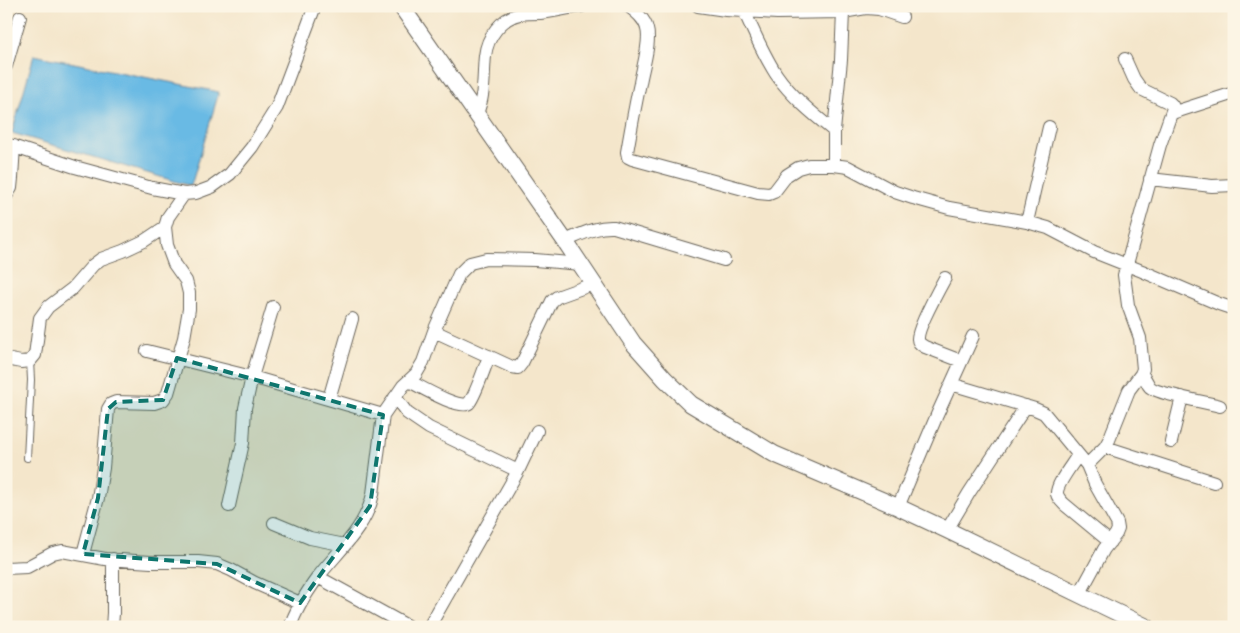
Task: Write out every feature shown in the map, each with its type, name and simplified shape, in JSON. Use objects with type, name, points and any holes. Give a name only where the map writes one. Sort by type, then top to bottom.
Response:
[{"type":"street","points":[[6,196],[12,183],[10,145],[75,168],[152,188],[184,194],[196,193],[212,187],[230,174],[252,147],[277,107],[315,6]]},
{"type":"street","points":[[401,6],[634,343],[664,379],[691,404],[774,454],[898,507],[1147,627]]},
{"type":"street","points":[[477,114],[484,86],[485,54],[492,35],[499,26],[520,14],[582,6]]},
{"type":"street","points":[[628,6],[639,15],[648,30],[646,52],[627,152],[628,157],[758,193],[769,194],[774,192],[787,175],[798,168],[834,164],[848,167],[895,192],[913,198],[949,208],[1028,222],[1048,228],[1094,252],[1234,309]]},
{"type":"street","points":[[698,6],[777,13],[843,12],[866,8],[879,9],[902,17]]},
{"type":"street","points":[[744,11],[758,42],[776,74],[800,102],[834,132]]},
{"type":"street","points":[[834,164],[834,132],[841,60],[843,12]]},
{"type":"street","points":[[6,66],[20,17]]},
{"type":"street","points":[[1087,465],[1110,440],[1129,390],[1143,369],[1140,338],[1128,305],[1124,275],[1150,179],[1173,108],[1170,103],[1141,89],[1125,59]]},
{"type":"street","points":[[1172,112],[1234,93]]},
{"type":"street","points":[[1028,222],[1049,127]]},
{"type":"street","points":[[1150,179],[1212,186],[1234,185]]},
{"type":"street","points":[[83,554],[98,498],[103,468],[108,409],[111,404],[116,402],[154,404],[163,400],[168,393],[184,338],[189,308],[189,293],[186,281],[174,264],[167,245],[165,227],[168,217],[184,194]]},
{"type":"street","points":[[6,359],[21,362],[30,361],[34,355],[40,318],[48,307],[73,288],[93,265],[101,259],[144,241],[165,227]]},
{"type":"street","points":[[565,241],[594,228],[614,227],[724,260]]},
{"type":"street","points":[[290,627],[292,618],[300,603],[318,577],[345,545],[370,506],[383,415],[395,397],[416,374],[423,362],[434,331],[459,274],[470,263],[486,259],[535,260],[580,264]]},
{"type":"street","points":[[945,278],[929,309],[918,340],[925,347],[961,361]]},
{"type":"street","points":[[434,331],[512,367],[518,368],[552,301],[593,284]]},
{"type":"street","points":[[229,506],[243,443],[245,408],[272,307]]},
{"type":"street","points":[[330,400],[352,319]]},
{"type":"street","points":[[898,507],[972,336]]},
{"type":"street","points":[[147,351],[252,377],[383,415]]},
{"type":"street","points":[[409,381],[453,403],[464,406],[473,397],[489,356]]},
{"type":"street","points":[[1141,374],[1147,380],[1151,389],[1220,406]]},
{"type":"street","points":[[951,384],[1044,413],[1087,465],[1095,484],[1117,523],[1118,529],[1079,595]]},
{"type":"street","points":[[395,397],[407,413],[429,428],[518,471]]},
{"type":"street","points":[[1171,442],[1182,397]]},
{"type":"street","points":[[947,530],[1026,406]]},
{"type":"street","points":[[429,627],[518,471],[537,431]]},
{"type":"street","points":[[1105,447],[1214,482]]},
{"type":"street","points":[[1078,455],[1059,484],[1058,497],[1110,542]]},
{"type":"street","points":[[274,523],[310,538],[345,545]]},
{"type":"street","points":[[6,568],[27,567],[53,553],[62,551],[113,559],[217,564],[300,603]]},
{"type":"street","points":[[112,627],[113,559]]},
{"type":"street","points":[[318,577],[409,627]]},
{"type":"lane","points":[[27,458],[31,380],[30,361]]},
{"type":"highlighted area","points":[[177,358],[383,415],[370,506],[300,603],[217,564],[83,554],[98,498],[108,409],[116,402],[163,400]]},
{"type":"water","points":[[34,55],[219,92],[191,186],[12,133]]}]
